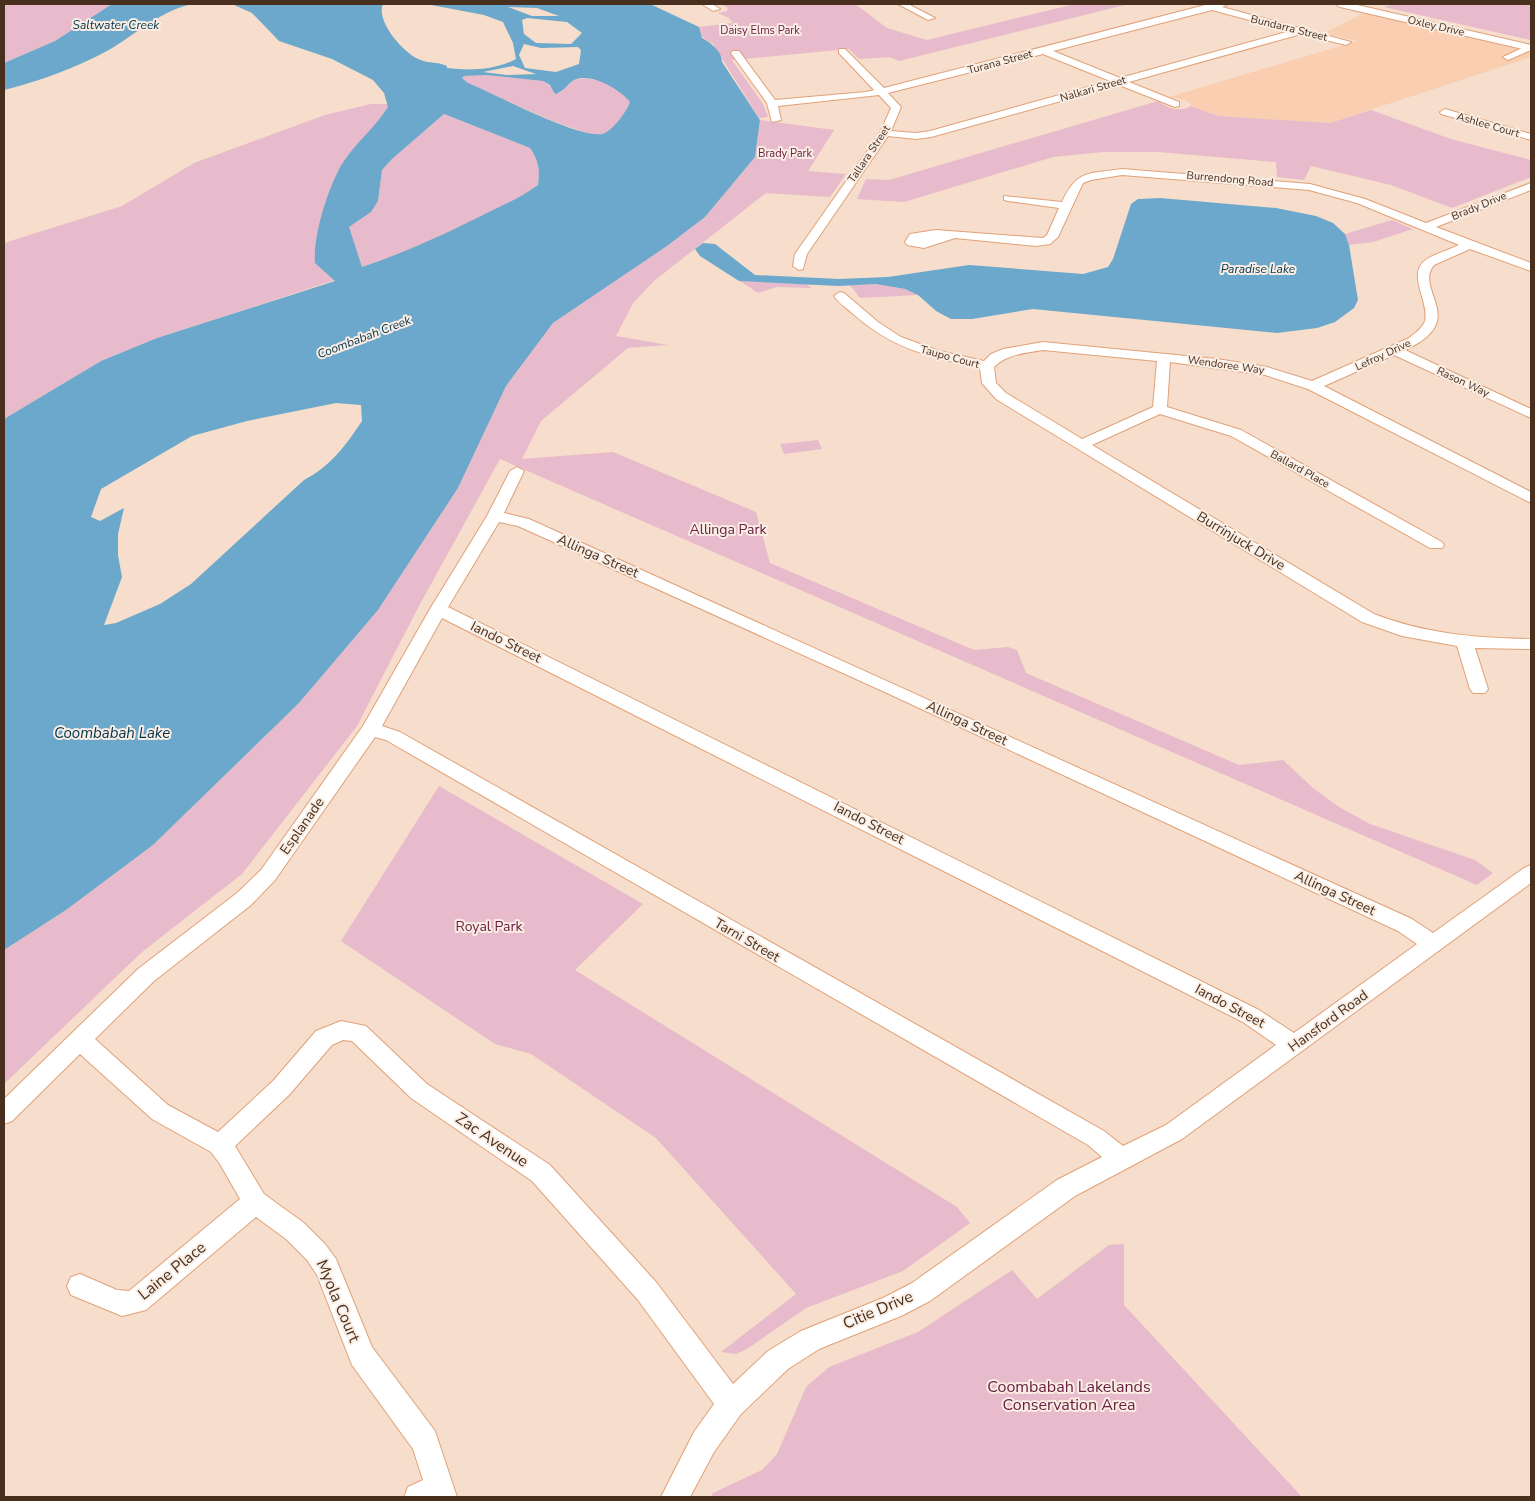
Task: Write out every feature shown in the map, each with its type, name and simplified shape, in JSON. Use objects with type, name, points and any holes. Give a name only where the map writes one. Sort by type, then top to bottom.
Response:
[{"type":"main road","name":"Oxley Drive","points":[[1340,4],[1531,46]]},
{"type":"main road","name":"Oxley Drive","points":[[1357,4],[1531,46]]},
{"type":"street","points":[[706,4],[716,9]]},
{"type":"street","points":[[902,4],[930,18]]},
{"type":"street","name":"Turana Street","points":[[772,103],[881,92],[1044,51],[1208,5],[1224,4]]},
{"type":"street","name":"Bundarra Street","points":[[1208,5],[1236,15],[1346,42]]},
{"type":"street","name":"Nalkari Street","points":[[885,133],[916,136],[931,134],[1300,31]]},
{"type":"street","points":[[1508,57],[1515,56],[1531,46]]},
{"type":"street","name":"Tallara Street","points":[[799,266],[801,254],[885,133],[896,107],[842,51]]},
{"type":"street","points":[[1044,51],[1175,104]]},
{"type":"street","points":[[736,54],[772,103],[776,120]]},
{"type":"street","name":"Ashlee Court","points":[[1445,112],[1531,137]]},
{"type":"street","name":"Burrendong Road","points":[[952,235],[1046,241],[1052,238],[1074,187],[1079,181],[1099,174],[1136,172],[1310,187],[1361,201],[1531,268]]},
{"type":"street","name":"Brady Drive","points":[[1426,227],[1531,186]]},
{"type":"street","points":[[1008,198],[1067,206]]},
{"type":"street","name":"Lefroy Drive","points":[[1313,386],[1419,337],[1430,325],[1432,314],[1424,272],[1427,264],[1470,245]]},
{"type":"street","name":"Taupo Court","points":[[840,296],[863,318],[906,344],[931,354],[987,366]]},
{"type":"street","name":"Wendoree Way","points":[[987,366],[996,358],[1008,352],[1043,346],[1254,368],[1313,386],[1531,498]]},
{"type":"street","name":"Rason Way","points":[[1394,350],[1531,414]]},
{"type":"street","points":[[1082,444],[1159,409],[1162,402],[1164,358]]},
{"type":"street","name":"Burrinjuck Drive","points":[[987,366],[985,376],[989,386],[1001,396],[1368,618],[1414,635],[1465,643],[1531,644]]},
{"type":"street","name":"Ballard Place","points":[[1159,409],[1236,433],[1436,545]]},
{"type":"street","name":"Esplanade","points":[[4,1114],[162,961],[257,888],[371,729],[438,609],[495,516],[517,471]]},
{"type":"street","name":"Allinga Street","points":[[495,516],[523,522],[884,685],[1404,925],[1434,944]]},
{"type":"street","name":"Iando Street","points":[[438,609],[1251,1016],[1294,1046]]},
{"type":"street","points":[[1465,643],[1478,689]]},
{"type":"street","name":"Tarni Street","points":[[371,729],[393,736],[1096,1138],[1106,1145],[1119,1159]]},
{"type":"street","name":"Hansford Road","points":[[1119,1159],[1174,1132],[1531,873]]},
{"type":"street","name":"Zac Avenue","points":[[220,1145],[281,1088],[324,1038],[340,1030],[358,1033],[419,1091],[542,1173],[581,1220],[647,1291],[731,1404]]},
{"type":"street","name":"Myola Court","points":[[80,1040],[160,1112],[220,1145],[229,1156],[255,1202],[306,1240],[322,1260],[362,1356],[425,1441],[434,1494]]},
{"type":"street","name":"Citie Drive","points":[[676,1497],[704,1442],[731,1404],[762,1373],[795,1348],[827,1332],[892,1307],[921,1292],[1052,1197],[1119,1159]]},
{"type":"street","name":"Laine Place","points":[[80,1286],[98,1292],[114,1303],[130,1304],[137,1301],[255,1202]]},
{"type":"shaded area","points":[[1364,13],[1531,52],[1531,57],[1330,123],[1218,116],[1191,106],[1190,103],[1182,99],[1169,97],[1357,41],[1324,33]]},
{"type":"green space","points":[[4,4],[112,4],[55,41],[4,63]]},
{"type":"green space","name":"Daisy Elms Park","points":[[855,4],[887,28],[927,40],[1075,4],[1129,4],[899,61],[889,57],[859,59],[849,49],[732,60],[763,104],[768,117],[759,118],[713,44],[707,41],[700,33],[699,27],[733,23],[729,18],[718,13],[727,11],[728,8],[723,5]]},
{"type":"green space","points":[[1395,4],[1531,4],[1531,40],[1384,7]]},
{"type":"green space","points":[[486,75],[543,81],[560,93],[573,81],[590,79],[613,87],[630,102],[623,115],[611,129],[603,134],[592,134],[537,114],[467,83],[462,78],[464,76]]},
{"type":"green space","points":[[1158,101],[1174,109],[1191,106],[1218,116],[1330,123],[1371,110],[1451,139],[1531,160],[1531,177],[1452,208],[1391,185],[1311,166],[1304,180],[1277,177],[1276,162],[1158,152],[1103,152],[1053,157],[904,202],[857,199],[866,179],[889,180]]},
{"type":"green space","points":[[371,104],[388,104],[388,107],[378,123],[342,164],[335,280],[157,338],[101,361],[4,419],[4,243],[122,206],[194,163],[325,115]]},
{"type":"green space","points":[[444,114],[530,148],[538,166],[538,185],[521,197],[462,227],[415,248],[362,267],[348,227],[371,212],[378,201],[382,170]]},
{"type":"green space","points":[[760,120],[834,130],[808,171],[846,174],[830,197],[766,193],[654,281],[633,303],[616,336],[668,345],[628,348],[541,421],[522,459],[613,452],[756,512],[770,563],[974,650],[1008,647],[1017,650],[1026,673],[1239,765],[1283,760],[1313,788],[1339,807],[1370,824],[1475,860],[1493,873],[1477,885],[500,459],[420,604],[357,726],[242,874],[142,952],[4,1084],[4,950],[66,910],[153,845],[299,703],[378,610],[458,488],[506,386],[553,323],[667,246],[705,217],[755,157]]},
{"type":"green space","points":[[1392,220],[1413,229],[1373,242],[1349,245],[1345,234]]},
{"type":"green space","points":[[740,281],[807,284],[811,288],[777,287],[758,293]]},
{"type":"green space","points":[[876,284],[905,289],[918,295],[860,298],[850,285]]},
{"type":"green space","points":[[818,440],[822,449],[784,454],[780,444]]},
{"type":"green space","name":"Royal Park","points":[[439,786],[643,904],[575,970],[957,1207],[970,1223],[903,1271],[806,1308],[747,1349],[736,1354],[721,1352],[796,1294],[656,1138],[531,1054],[495,1044],[341,941]]},
{"type":"green space","name":"Coombabah Lakelands Conservation Area","points":[[1124,1244],[1124,1305],[1302,1497],[711,1497],[713,1493],[762,1470],[777,1454],[806,1387],[829,1367],[918,1332],[1012,1270],[1037,1299],[1109,1245]]},
{"type":"water","name":"Saltwater Creek","points":[[112,4],[195,4],[184,6],[161,16],[107,51],[82,63],[44,78],[4,90],[4,63],[55,41]]},
{"type":"water","name":"Coombabah Lake","points":[[232,4],[383,4],[383,19],[387,28],[400,45],[414,57],[424,61],[443,64],[447,68],[474,69],[500,65],[516,59],[513,43],[503,22],[484,15],[426,4],[650,4],[699,27],[702,38],[718,51],[722,62],[760,120],[755,157],[705,217],[667,246],[553,323],[506,386],[458,488],[378,610],[299,703],[153,845],[66,910],[4,950],[4,419],[101,361],[157,338],[335,281],[315,263],[316,239],[322,212],[342,164],[388,107],[384,93],[373,80],[332,59],[279,41],[252,13]],"holes":[[[508,7],[537,8],[559,16],[532,16]],[[527,18],[567,22],[582,33],[571,44],[536,43],[524,34],[522,20]],[[524,44],[541,48],[578,47],[581,50],[579,64],[556,72],[525,68],[519,55]],[[513,66],[536,74],[507,75],[483,72]],[[486,75],[543,81],[550,85],[555,94],[561,92],[574,80],[588,78],[612,87],[630,102],[626,111],[610,129],[602,134],[590,133],[556,123],[468,83],[462,78],[464,76]],[[444,114],[530,148],[537,161],[539,175],[538,185],[527,193],[428,241],[362,267],[349,227],[371,212],[378,201],[382,170]],[[336,403],[361,405],[362,421],[330,462],[304,480],[191,584],[160,604],[116,623],[104,625],[122,577],[118,555],[118,534],[124,508],[100,521],[91,517],[101,489],[192,436],[247,421]]]},
{"type":"water","name":"Paradise Lake","points":[[1160,198],[1276,208],[1316,216],[1333,223],[1345,234],[1349,245],[1358,300],[1354,308],[1335,322],[1317,328],[1277,333],[1033,309],[972,319],[951,319],[936,311],[918,295],[905,289],[876,284],[838,286],[739,281],[700,256],[695,249],[703,243],[715,244],[755,275],[839,279],[888,277],[969,265],[1083,274],[1108,267],[1113,259],[1131,204],[1138,199]]},
{"type":"park label","name":"Brady Park","points":[[785,153]]},
{"type":"park label","name":"Allinga Park","points":[[728,529]]},
{"type":"water label","name":"Coombabah Creek","points":[[364,337]]}]
